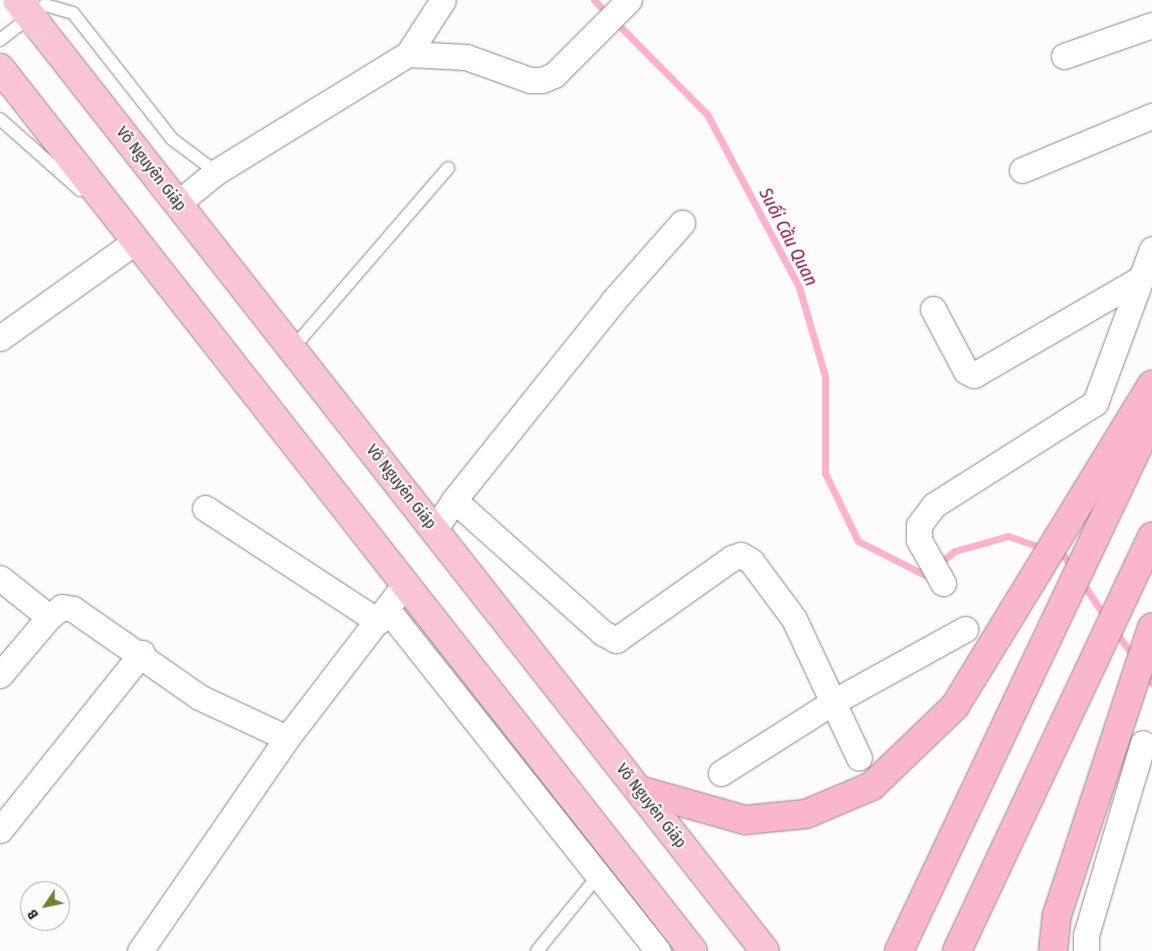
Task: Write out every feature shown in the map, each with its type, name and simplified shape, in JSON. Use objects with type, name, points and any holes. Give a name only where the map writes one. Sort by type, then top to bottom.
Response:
[{"type":"highway","name":"Võ Nguyên Giáp","points":[[18,0],[765,951]]},
{"type":"highway","points":[[0,68],[132,245],[405,584],[693,951]]},
{"type":"highway","points":[[638,790],[745,820],[806,814],[872,786],[955,706],[1152,385]]},
{"type":"highway","points":[[899,951],[1152,417]]},
{"type":"highway","points":[[957,951],[1152,537]]},
{"type":"highway","points":[[1052,951],[1057,915],[1152,627]]},
{"type":"street","points":[[178,203],[216,172],[408,54],[443,0]]},
{"type":"street","points":[[408,54],[466,57],[530,80],[542,80],[554,75],[626,3]]},
{"type":"street","points":[[1064,56],[1152,25]]},
{"type":"street","points":[[1022,170],[1152,118]]},
{"type":"street","points":[[434,530],[454,500],[614,300],[682,223]]},
{"type":"street","points":[[0,338],[132,245]]},
{"type":"street","points":[[944,583],[919,540],[919,525],[934,505],[1094,404],[1138,280],[1152,250]]},
{"type":"street","points":[[933,308],[966,371],[974,374],[1138,280]]},
{"type":"street","points":[[454,500],[603,633],[616,640],[742,555],[769,581],[794,619],[860,758]]},
{"type":"street","points":[[205,508],[383,615],[658,951]]},
{"type":"street","points":[[0,578],[49,617]]},
{"type":"street","points":[[140,951],[287,738],[405,584]]},
{"type":"street","points":[[0,675],[49,617],[62,607],[73,609],[142,653],[199,697],[287,738]]},
{"type":"street","points":[[721,773],[833,702],[966,629]]},
{"type":"street","points":[[0,830],[142,653]]},
{"type":"street","points":[[1086,951],[1086,935],[1143,743]]},
{"type":"lane","points":[[0,40],[45,5],[73,12],[172,138],[216,172]]},
{"type":"lane","points":[[0,119],[74,183],[132,245]]},
{"type":"lane","points":[[292,349],[448,168]]},
{"type":"lane","points":[[537,951],[598,876]]},
{"type":"waterway","name":"Suối Cầu Quan","points":[[594,0],[707,114],[799,287],[825,376],[825,473],[858,541],[925,575],[955,551],[1008,536],[1045,549]]},
{"type":"waterway","name":"Suối Cầu Quan","points":[[1055,553],[1064,556],[1072,568]]},
{"type":"waterway","name":"Suối Cầu Quan","points":[[1081,581],[1106,618]]},
{"type":"waterway","name":"Suối Cầu Quan","points":[[1115,631],[1135,659]]},
{"type":"waterway","name":"Suối Cầu Quan","points":[[1144,672],[1152,683]]}]
